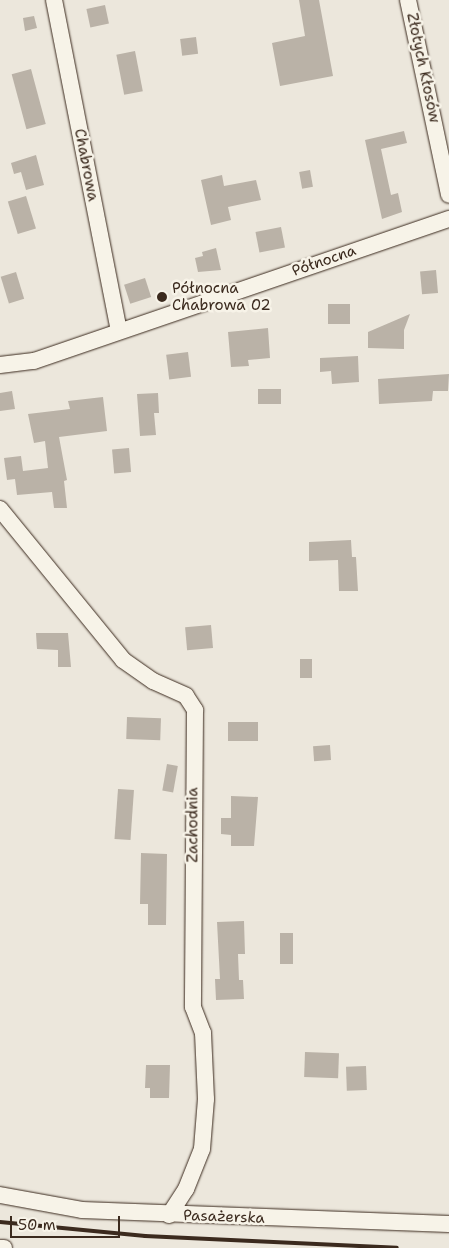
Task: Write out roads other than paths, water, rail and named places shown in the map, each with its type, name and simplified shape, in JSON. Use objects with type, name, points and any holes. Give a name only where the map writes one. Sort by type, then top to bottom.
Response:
[{"type":"street","name":"Chabrowa","points":[[54,0],[119,330]]},
{"type":"street","name":"Złotych Kłosów","points":[[408,0],[449,195]]},
{"type":"street","name":"Północna","points":[[0,365],[34,361],[119,330],[449,219]]},
{"type":"street","name":"Zachodnia","points":[[0,509],[123,660],[153,681],[186,696],[195,710],[193,1007],[203,1033],[206,1098],[202,1149],[186,1189],[169,1215]]},
{"type":"street","name":"Pasażerska","points":[[0,1195],[82,1210],[169,1215],[449,1224]]},
{"type":"railway","points":[[0,1222],[145,1236],[397,1248]]},
{"type":"place","name":"Północna Chabrowa 02","points":[[162,297]]}]
